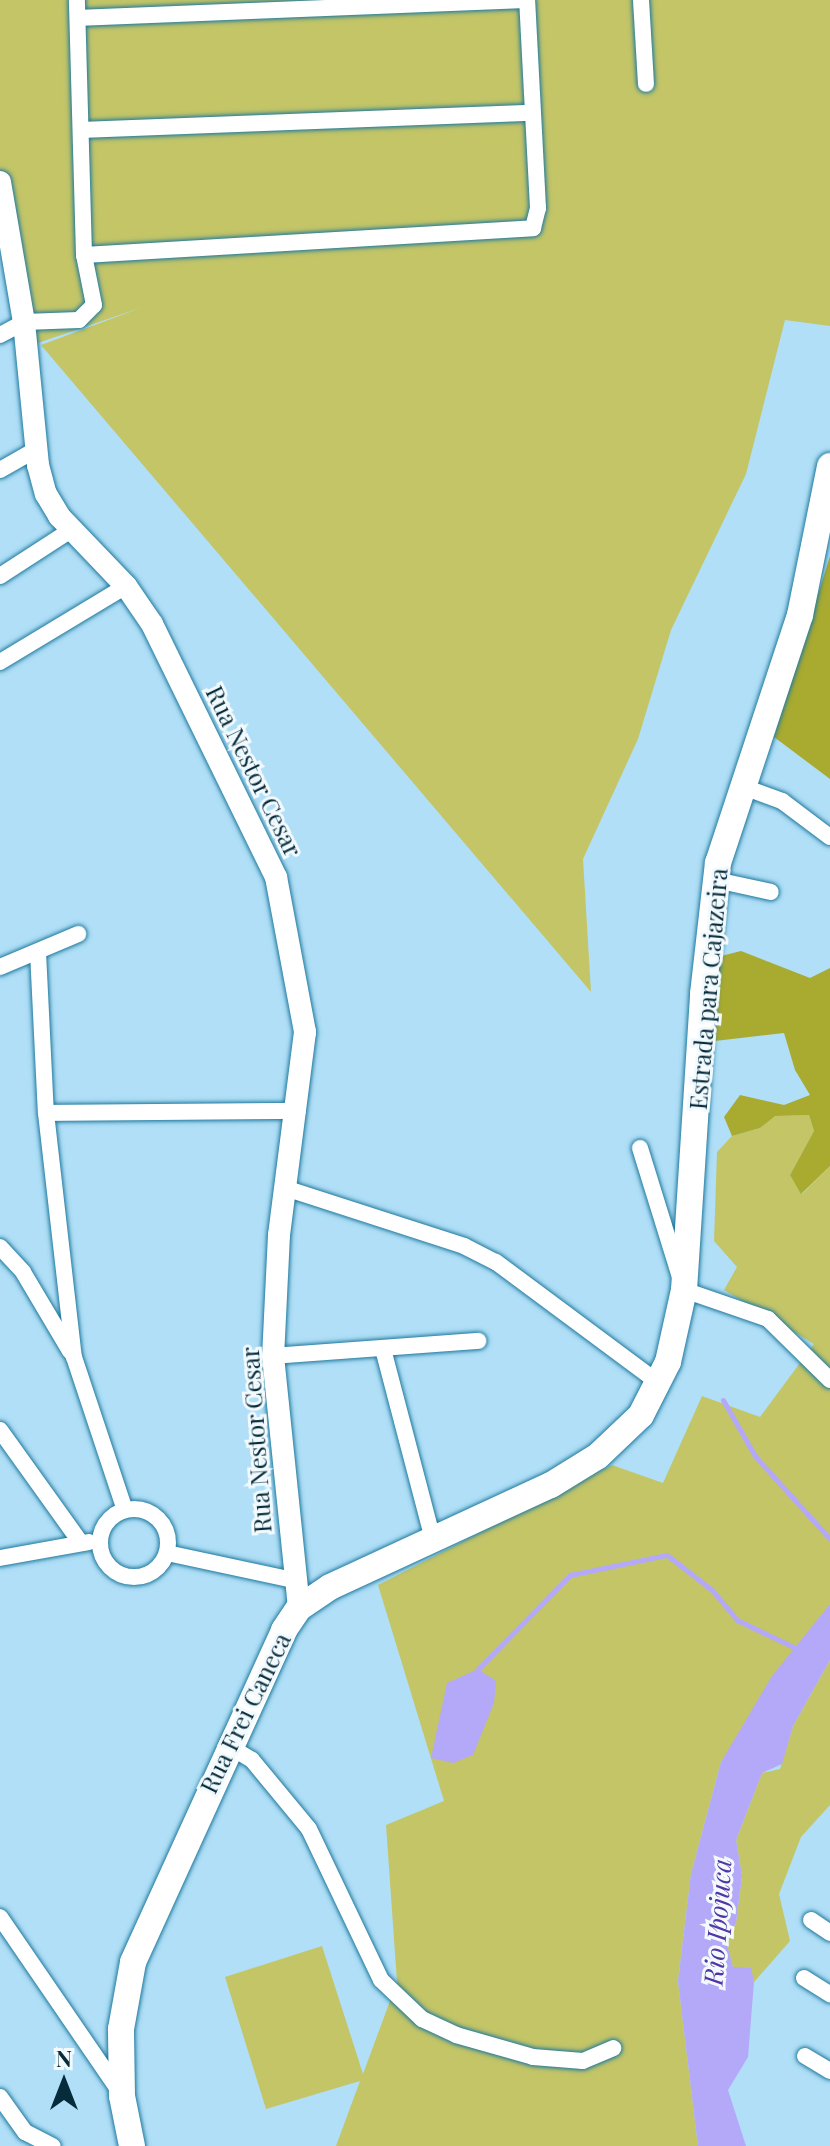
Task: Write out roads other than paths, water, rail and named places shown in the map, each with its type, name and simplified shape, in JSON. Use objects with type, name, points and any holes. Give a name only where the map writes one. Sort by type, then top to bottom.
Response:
[{"type":"main road","name":"Estrada para Cajazeira","points":[[674,1343],[684,1290],[716,880],[741,786],[800,615],[830,466]]},
{"type":"main road","name":"Rua Frei Caneca","points":[[132,2146],[122,2096],[121,2029],[133,1962],[227,1745],[299,1608],[330,1587],[551,1485],[598,1456],[641,1415],[659,1383],[674,1343]]},
{"type":"street","points":[[0,335],[24,322],[79,320],[91,312],[84,255],[77,0]]},
{"type":"street","points":[[78,18],[526,0],[530,113],[538,208],[533,228],[522,232],[84,255]]},
{"type":"street","points":[[641,0],[646,84]]},
{"type":"street","points":[[82,130],[530,113]]},
{"type":"street","name":"Rua Nestor Cesar","points":[[0,182],[4,242],[24,322],[35,450],[46,494],[71,530],[126,586],[178,673],[276,877],[305,1032],[298,1111],[279,1235],[273,1356],[293,1580],[299,1608]]},
{"type":"street","points":[[0,470],[35,450]]},
{"type":"street","points":[[0,576],[71,530]]},
{"type":"street","points":[[0,662],[126,586]]},
{"type":"street","points":[[741,786],[782,801],[830,837]]},
{"type":"street","points":[[716,880],[771,892]]},
{"type":"street","points":[[1,965],[78,934]]},
{"type":"street","points":[[38,952],[46,1113],[74,1357],[125,1510]]},
{"type":"street","points":[[46,1113],[298,1111]]},
{"type":"street","points":[[640,1148],[684,1290],[768,1319],[830,1380]]},
{"type":"street","points":[[288,1189],[464,1246],[496,1262],[659,1383]]},
{"type":"street","points":[[0,1247],[23,1272],[74,1357]]},
{"type":"street","points":[[273,1356],[478,1341]]},
{"type":"street","points":[[383,1349],[433,1540]]},
{"type":"street","points":[[0,1430],[7,1448],[81,1543]]},
{"type":"street","points":[[125,1510],[154,1516],[166,1533],[167,1553],[154,1570],[122,1575],[105,1562],[100,1541],[108,1522],[125,1510]]},
{"type":"street","points":[[0,1558],[100,1541]]},
{"type":"street","points":[[167,1553],[293,1580]]},
{"type":"street","points":[[227,1745],[252,1760],[309,1829],[381,1980],[422,2019],[456,2035],[533,2057],[583,2061],[613,2048]]},
{"type":"street","points":[[0,1917],[122,2096]]},
{"type":"street","points":[[811,1920],[830,1933]]},
{"type":"street","points":[[804,1978],[830,1994]]},
{"type":"street","points":[[805,2056],[830,2071]]},
{"type":"street","points":[[0,2097],[22,2139],[53,2146]]},
{"type":"water","name":"Rio Ipojuca","points":[[830,1604],[830,1660],[793,1726],[782,1764],[762,1773],[736,1840],[742,1876],[736,1923],[726,1941],[733,1967],[751,1968],[754,1982],[748,2057],[728,2090],[746,2146],[698,2146],[678,1981],[691,1874],[721,1762],[772,1676]]},
{"type":"water","points":[[478,1669],[496,1681],[494,1703],[473,1755],[453,1763],[431,1758],[447,1683]]},
{"type":"waterway","points":[[723,1400],[755,1456],[830,1539]]},
{"type":"waterway","points":[[478,1669],[570,1575],[667,1555],[712,1590],[737,1620],[802,1651]]}]
